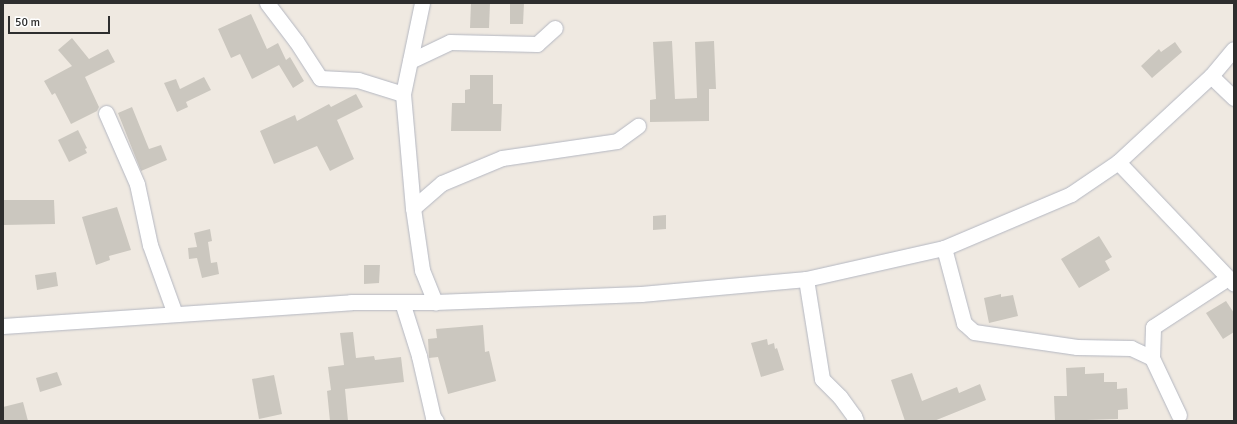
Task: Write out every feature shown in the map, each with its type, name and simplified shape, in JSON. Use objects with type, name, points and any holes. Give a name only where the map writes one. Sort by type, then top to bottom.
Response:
[{"type":"street","points":[[267,3],[296,41],[320,78],[358,80],[403,94]]},
{"type":"street","points":[[422,3],[403,94],[413,208],[422,270],[435,302]]},
{"type":"street","points":[[410,61],[450,42],[537,44],[555,28]]},
{"type":"street","points":[[3,326],[351,302],[435,302],[641,294],[806,279],[944,248],[1071,194],[1118,162],[1211,76],[1234,50]]},
{"type":"street","points":[[1211,76],[1234,98]]},
{"type":"street","points":[[106,113],[137,184],[150,245],[175,314]]},
{"type":"street","points":[[413,208],[442,184],[502,158],[616,141],[638,126]]},
{"type":"street","points":[[1118,162],[1231,281],[1153,327],[1152,358],[1179,415]]},
{"type":"street","points":[[944,248],[964,323],[974,332],[1077,348],[1131,348],[1152,358]]},
{"type":"street","points":[[806,279],[822,379],[840,397],[856,421]]},
{"type":"street","points":[[402,302],[419,356],[433,417],[436,421]]},
{"type":"building","points":[[471,3],[490,3],[489,28],[470,28]]},
{"type":"building","points":[[510,3],[524,3],[523,24],[510,24]]},
{"type":"building","points":[[251,14],[267,49],[278,43],[286,60],[290,57],[304,81],[293,88],[279,65],[252,79],[240,54],[231,58],[218,29]]},
{"type":"building","points":[[72,38],[89,59],[108,49],[115,62],[85,77],[99,107],[97,111],[71,124],[55,93],[52,95],[44,81],[72,66],[58,50]]},
{"type":"building","points":[[672,41],[675,99],[697,98],[695,42],[714,41],[716,89],[709,89],[709,121],[650,122],[650,100],[656,99],[653,42]]},
{"type":"building","points":[[1175,42],[1182,52],[1152,78],[1141,66],[1159,49],[1161,52]]},
{"type":"building","points":[[470,75],[493,75],[493,104],[502,104],[501,131],[451,131],[452,103],[465,103],[465,90],[470,89]]},
{"type":"building","points":[[204,77],[211,90],[186,102],[188,107],[177,112],[164,83],[176,79],[180,89]]},
{"type":"building","points":[[356,94],[363,107],[337,120],[354,159],[330,171],[317,146],[274,164],[260,131],[295,115],[297,121],[329,104],[331,107]]},
{"type":"building","points":[[132,107],[149,149],[161,145],[167,160],[141,171],[118,113]]},
{"type":"building","points":[[78,130],[87,148],[85,149],[87,153],[69,162],[58,140]]},
{"type":"building","points":[[3,200],[54,200],[55,224],[3,225]]},
{"type":"building","points":[[117,207],[131,250],[109,256],[110,260],[96,265],[82,217]]},
{"type":"building","points":[[666,215],[666,229],[653,230],[653,216]]},
{"type":"building","points":[[210,229],[212,241],[208,242],[211,263],[217,262],[219,274],[202,278],[197,258],[189,259],[188,248],[197,247],[194,233]]},
{"type":"building","points":[[1099,236],[1112,257],[1105,261],[1110,270],[1079,288],[1061,259]]},
{"type":"building","points":[[364,265],[380,265],[379,283],[364,284]]},
{"type":"building","points":[[56,272],[58,286],[37,290],[35,275]]},
{"type":"building","points":[[1001,294],[1001,297],[1013,295],[1018,316],[989,323],[984,298]]},
{"type":"building","points":[[1226,301],[1234,313],[1234,332],[1223,339],[1206,313]]},
{"type":"building","points":[[483,325],[485,352],[489,351],[496,381],[448,394],[438,357],[429,358],[428,339],[437,338],[436,329]]},
{"type":"building","points":[[353,332],[356,358],[374,356],[375,360],[401,357],[404,382],[345,389],[348,421],[330,421],[327,391],[331,390],[328,367],[344,365],[340,333]]},
{"type":"building","points":[[767,339],[768,345],[774,343],[775,349],[777,348],[784,370],[761,377],[751,343]]},
{"type":"building","points":[[1085,367],[1085,374],[1104,373],[1104,382],[1117,382],[1117,389],[1127,388],[1128,409],[1118,410],[1118,419],[1055,421],[1054,396],[1067,396],[1066,368]]},
{"type":"building","points":[[57,372],[62,385],[40,392],[36,378]]},
{"type":"building","points":[[912,373],[922,401],[957,387],[959,393],[980,384],[986,400],[934,421],[905,421],[891,380]]},
{"type":"building","points":[[274,375],[282,414],[259,419],[252,379]]},
{"type":"building","points":[[23,402],[28,421],[3,421],[3,407]]}]
